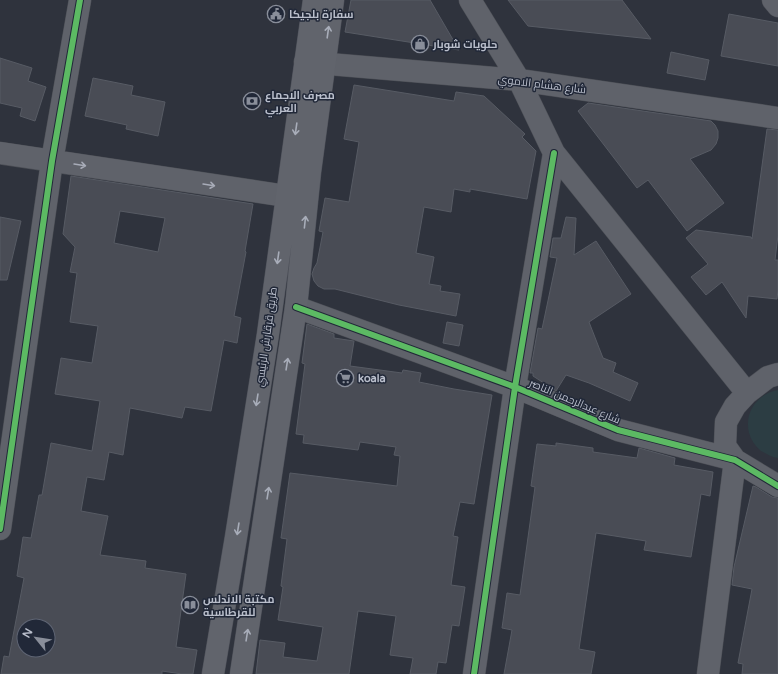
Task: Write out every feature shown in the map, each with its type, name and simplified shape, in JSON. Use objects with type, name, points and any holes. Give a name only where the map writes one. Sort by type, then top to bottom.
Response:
[{"type":"main road","name":"طريق قرقارش الرئيسي","points":[[241,674],[296,307],[310,172],[315,63],[314,0]]},
{"type":"main road","name":"طريق قرقارش الرئيسي","points":[[213,674],[268,334],[286,196],[315,63],[333,0]]},
{"type":"street","points":[[0,529],[52,161],[80,0]]},
{"type":"street","points":[[470,0],[519,80],[554,153],[747,393]]},
{"type":"street","points":[[773,0],[778,6]]},
{"type":"street","name":"شارع هشام الاموي","points":[[315,63],[519,80],[778,118]]},
{"type":"street","points":[[0,153],[286,196]]},
{"type":"street","points":[[474,674],[515,387],[554,153]]},
{"type":"street","name":"شارع عبدالرحمن الناصر","points":[[296,307],[515,387],[618,430],[735,460],[778,486]]},
{"type":"street","points":[[708,674],[735,460],[725,446],[726,422],[735,406],[747,393],[768,377],[778,374]]},
{"type":"shaded area","points":[[778,390],[778,458],[761,451],[757,447],[749,433],[748,418],[750,411],[758,400],[764,395]]},
{"type":"building","points":[[351,0],[430,0],[459,50],[345,32]]},
{"type":"building","points":[[508,0],[622,0],[651,39],[528,26]]},
{"type":"building","points":[[729,14],[778,23],[778,66],[721,56]]},
{"type":"building","points":[[671,52],[709,60],[705,80],[667,73]]},
{"type":"building","points":[[0,58],[32,68],[28,81],[46,87],[35,121],[20,116],[22,108],[0,103]]},
{"type":"building","points":[[93,78],[133,86],[131,95],[165,102],[158,136],[126,129],[127,125],[85,116]]},
{"type":"building","points":[[354,85],[454,101],[456,92],[484,96],[525,134],[522,137],[536,151],[527,199],[470,189],[470,192],[454,189],[451,212],[424,207],[416,253],[434,257],[429,284],[441,286],[440,291],[460,294],[456,316],[399,305],[335,289],[324,289],[318,286],[314,281],[312,274],[317,263],[323,232],[319,231],[325,198],[349,202],[359,142],[344,139]]},
{"type":"building","points":[[588,103],[711,121],[718,131],[716,144],[711,150],[690,159],[724,203],[687,231],[648,180],[637,188],[578,111]]},
{"type":"building","points":[[767,129],[778,130],[778,235],[775,260],[778,260],[777,299],[748,296],[746,318],[722,282],[706,295],[691,277],[708,264],[686,238],[696,230],[751,237],[752,239]]},
{"type":"building","points":[[71,176],[253,204],[234,316],[241,318],[237,343],[224,340],[211,411],[185,407],[182,418],[130,408],[123,455],[109,452],[104,480],[87,477],[81,511],[108,516],[100,555],[146,561],[145,568],[186,574],[176,647],[197,650],[193,674],[162,671],[162,674],[1,674],[4,656],[9,657],[16,620],[16,658],[56,658],[56,618],[16,618],[24,578],[17,576],[23,537],[31,538],[39,495],[42,495],[51,443],[92,451],[100,401],[55,394],[61,358],[92,363],[98,326],[70,322],[77,273],[70,272],[75,247],[63,234]],"holes":[[[120,211],[165,218],[158,252],[114,243]]]},
{"type":"building","points":[[0,217],[21,221],[7,280],[0,280]]},
{"type":"building","points":[[566,217],[576,218],[574,255],[596,241],[631,294],[589,322],[603,358],[616,363],[613,372],[638,383],[630,401],[589,383],[566,375],[556,391],[533,376],[533,373],[530,373],[538,328],[542,329],[557,258],[550,257],[553,238],[561,238]]},
{"type":"building","points":[[447,322],[463,325],[459,346],[443,343]]},
{"type":"building","points":[[307,324],[334,334],[334,338],[354,341],[350,366],[402,373],[403,370],[421,373],[419,382],[492,395],[474,504],[460,502],[453,536],[458,537],[451,585],[465,587],[459,626],[452,625],[446,663],[438,662],[436,674],[410,674],[413,658],[390,655],[396,616],[358,611],[349,674],[256,674],[260,640],[285,643],[283,657],[317,661],[323,627],[278,620],[283,587],[281,586],[287,539],[281,538],[290,473],[397,486],[400,456],[394,455],[396,447],[360,442],[358,450],[303,443],[304,435],[296,434],[305,364],[302,363]]},
{"type":"building","points":[[556,443],[593,448],[593,452],[637,458],[639,448],[675,458],[674,465],[713,472],[710,496],[701,494],[691,557],[644,550],[646,541],[596,533],[579,649],[595,652],[591,674],[504,674],[512,630],[502,628],[507,593],[520,595],[535,487],[531,486],[537,444],[556,446]]},
{"type":"building","points":[[753,486],[772,497],[778,498],[778,674],[742,674],[743,664],[738,663],[752,589],[732,585],[734,567]]},
{"type":"cycle path","points":[[0,529],[52,161],[80,0]]},
{"type":"cycle path","points":[[474,674],[515,387],[554,153]]},
{"type":"cycle path","points":[[296,307],[515,387],[618,430],[735,460],[778,486]]},
{"type":"place","name":"سفارة بلجيكا","points":[[276,14]]},
{"type":"place","name":"حلويات شوبار","points":[[420,44]]},
{"type":"place","name":"مصرف الاجماع العربي","points":[[252,101]]},
{"type":"place","name":"koala","points":[[345,378]]},
{"type":"place","name":"مكتبة الاندلس للقرطاسية","points":[[190,605]]}]
